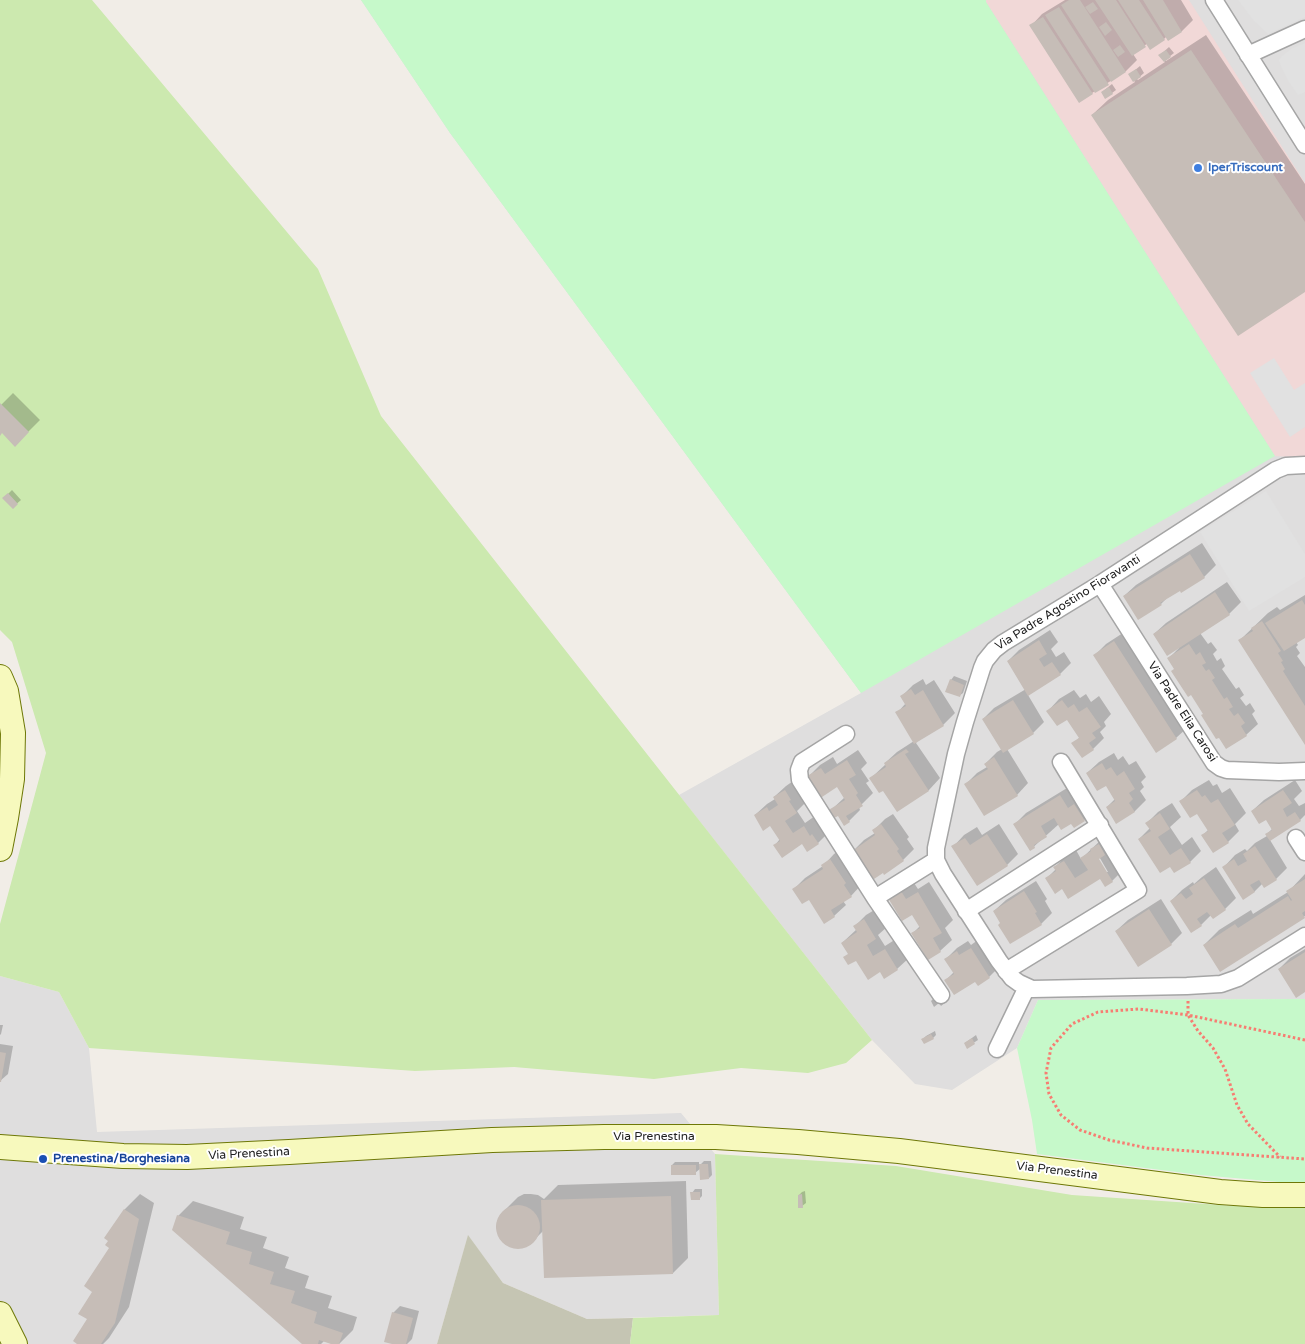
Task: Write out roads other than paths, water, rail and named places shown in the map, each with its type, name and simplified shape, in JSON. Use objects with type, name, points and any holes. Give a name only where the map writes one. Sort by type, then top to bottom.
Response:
[{"type":"main road","points":[[0,677],[6,690],[13,732],[12,779],[0,849]]},
{"type":"main road","name":"Via Prenestina","points":[[0,1147],[123,1156],[187,1156],[492,1140],[716,1137],[908,1152],[1220,1192],[1305,1195]]},
{"type":"main road","points":[[0,1314],[14,1344]]},
{"type":"street","points":[[1214,0],[1305,145]]},
{"type":"street","points":[[1248,55],[1305,29]]},
{"type":"street","name":"Via Padre Agostino Fioravanti","points":[[936,860],[936,841],[956,754],[979,676],[985,661],[994,650],[1276,470],[1305,465]]},
{"type":"street","name":"Via Padre Elia Carosi","points":[[1100,584],[1214,763],[1227,770],[1305,771]]},
{"type":"street","points":[[846,734],[802,762],[799,775],[803,785],[875,898],[941,995]]},
{"type":"street","points":[[1006,971],[1138,890],[1061,762]]},
{"type":"street","points":[[966,911],[1100,825]]},
{"type":"street","points":[[1296,838],[1305,852]]},
{"type":"street","points":[[875,898],[936,860],[942,874],[1006,971],[1019,984],[1027,988],[1039,990],[1221,984],[1238,978],[1305,936]]},
{"type":"street","points":[[997,1049],[1027,988]]},
{"type":"place","name":"IperTriscount","points":[[1198,168]]},
{"type":"place","name":"Prenestina/Borghesiana","points":[[43,1159]]}]
